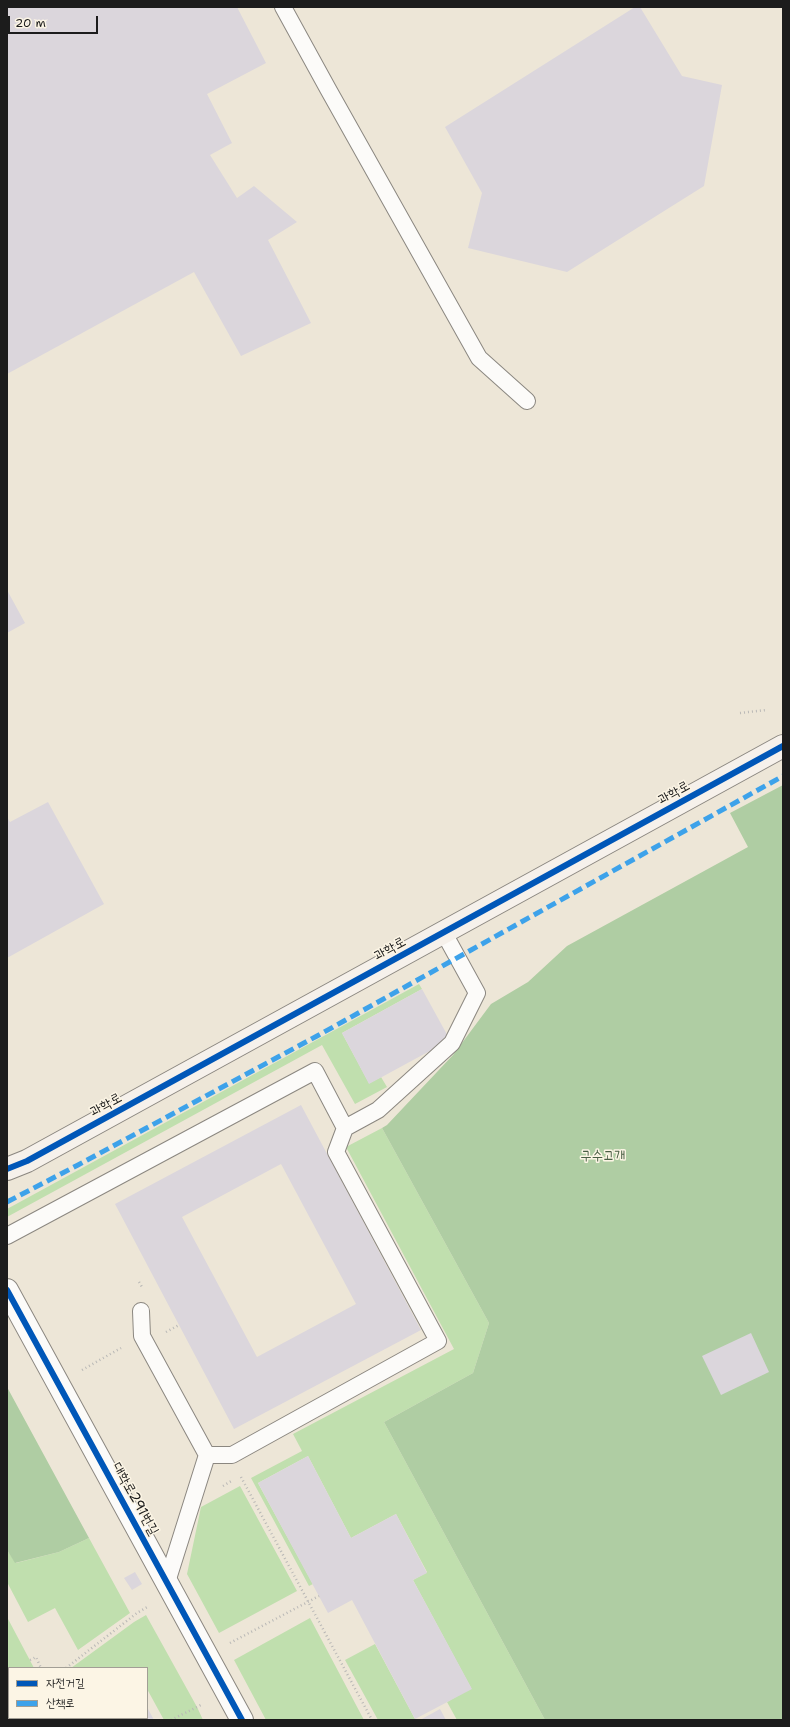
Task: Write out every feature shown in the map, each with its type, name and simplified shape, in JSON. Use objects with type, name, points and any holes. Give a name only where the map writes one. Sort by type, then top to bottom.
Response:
[{"type":"street","name":"과학로","points":[[7,1169],[27,1161],[783,746]]},
{"type":"street","name":"대학로291번길","points":[[7,1290],[242,1720]]},
{"type":"lane","points":[[283,7],[479,358],[527,402]]},
{"type":"lane","points":[[207,1455],[232,1455],[438,1341],[336,1152],[345,1128],[378,1110],[452,1043],[456,1036],[477,993],[444,933]]},
{"type":"lane","points":[[7,1236],[315,1071],[345,1128]]},
{"type":"lane","points":[[142,1311],[142,1336],[207,1455],[167,1582]]},
{"type":"path","points":[[740,713],[766,710]]},
{"type":"path","points":[[82,1370],[124,1346]]},
{"type":"path","points":[[240,1476],[372,1720]]},
{"type":"path","points":[[207,1656],[319,1596]]},
{"type":"path","points":[[67,1667],[137,1613]]},
{"type":"path","points":[[30,1660],[36,1657],[41,1667]]},
{"type":"path","points":[[171,1720],[197,1707]]},
{"type":"green space","name":"구수고개","points":[[783,785],[783,1720],[545,1720],[384,1422],[473,1373],[489,1323],[382,1128],[387,1125],[453,1055],[491,1004],[528,982],[567,946],[748,847],[730,813]]},
{"type":"green space","points":[[419,984],[422,989],[342,1033],[369,1083],[381,1077],[387,1087],[355,1104],[322,1045],[7,1217],[7,1209]]},
{"type":"green space","points":[[382,1128],[489,1323],[473,1373],[384,1422],[545,1720],[457,1720],[447,1702],[471,1688],[413,1580],[427,1572],[396,1514],[351,1538],[308,1456],[258,1483],[313,1584],[309,1586],[251,1478],[302,1451],[293,1434],[454,1349],[346,1147]]},
{"type":"green space","points":[[7,1387],[89,1538],[59,1552],[15,1563],[7,1550]]},
{"type":"green space","points":[[240,1486],[297,1591],[219,1633],[187,1574],[201,1507]]},
{"type":"green space","points":[[89,1538],[130,1613],[78,1650],[55,1608],[28,1622],[7,1582],[7,1550],[16,1563],[59,1552]]},
{"type":"green space","points":[[146,1615],[203,1720],[164,1720],[148,1691],[148,1667],[72,1667],[134,1622]]},
{"type":"green space","points":[[7,1617],[33,1667],[8,1667],[7,1706]]},
{"type":"green space","points":[[310,1618],[364,1720],[266,1720],[234,1660]]},
{"type":"green space","points":[[375,1644],[416,1720],[378,1720],[345,1660]]},
{"type":"green space","points":[[38,1719],[76,1719],[75,1720]]},
{"type":"building","points":[[7,7],[237,7],[266,63],[207,94],[232,143],[210,155],[237,198],[254,186],[297,222],[268,240],[311,323],[241,356],[194,272],[7,374]]},
{"type":"building","points":[[635,7],[640,7],[682,76],[722,85],[704,186],[567,272],[468,248],[482,193],[445,127]]},
{"type":"building","points":[[7,590],[25,623],[7,633]]},
{"type":"building","points":[[48,802],[104,904],[7,958],[7,817],[10,822]]},
{"type":"building","points":[[422,989],[450,1040],[369,1084],[342,1033]]},
{"type":"building","points":[[301,1105],[421,1330],[234,1429],[115,1204]],"holes":[[[281,1164],[356,1304],[257,1357],[182,1217]]]},
{"type":"building","points":[[751,1333],[769,1372],[721,1395],[702,1356]]},
{"type":"building","points":[[308,1456],[351,1538],[396,1514],[427,1573],[413,1580],[472,1689],[415,1719],[352,1600],[328,1613],[258,1483]]},
{"type":"building","points":[[135,1572],[142,1584],[132,1590],[124,1578]]},
{"type":"building","points":[[148,1709],[154,1720],[112,1720],[148,1719]]},
{"type":"building","points":[[440,1709],[446,1720],[420,1720]]},
{"type":"building","points":[[106,1719],[106,1720],[93,1720]]},
{"type":"marked path","points":[[7,1202],[317,1036],[783,776]]},
{"type":"cycle path","points":[[7,1169],[27,1161],[783,746]]},
{"type":"cycle path","points":[[7,1290],[242,1720]]}]
